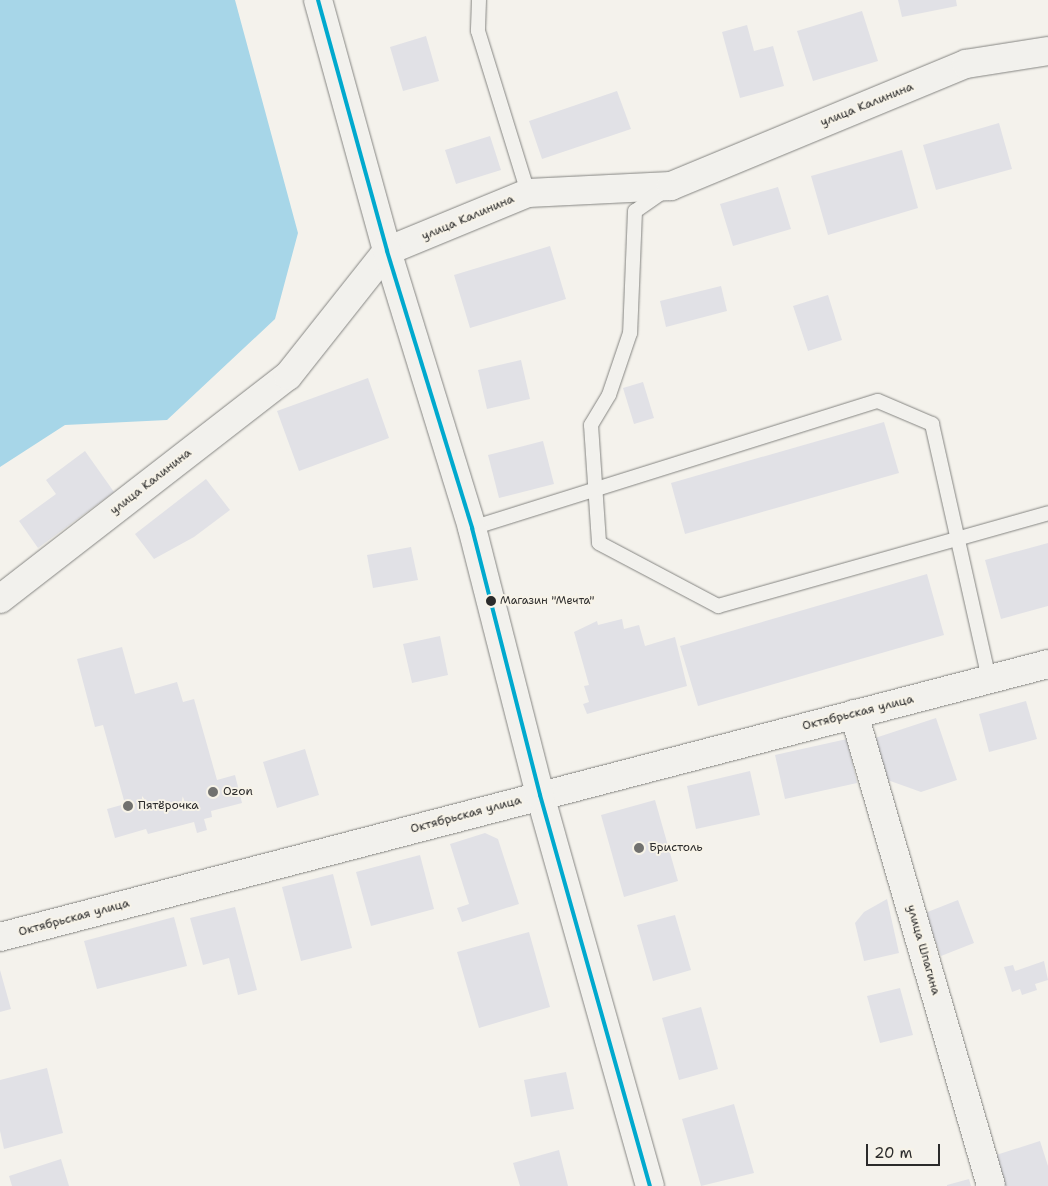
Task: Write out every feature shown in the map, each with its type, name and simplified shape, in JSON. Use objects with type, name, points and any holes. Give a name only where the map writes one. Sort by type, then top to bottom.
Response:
[{"type":"street","points":[[318,0],[387,251],[472,528],[540,795],[650,1186]]},
{"type":"street","name":"улица Калинина","points":[[0,599],[288,376],[387,251],[528,192],[671,186],[966,64],[1048,51]]},
{"type":"street","name":"Октябрьская улица","points":[[0,937],[1048,664]]},
{"type":"street","name":"улица Шпагина","points":[[854,714],[992,1186]]},
{"type":"lane","points":[[479,0],[478,31],[528,192]]},
{"type":"lane","points":[[671,186],[635,211],[630,333],[609,395],[591,425],[598,486],[599,543],[718,606],[1048,512]]},
{"type":"lane","points":[[472,528],[598,486],[878,401],[932,424],[988,680]]},
{"type":"water","points":[[0,0],[235,0],[298,233],[275,319],[167,420],[65,425],[0,467]]},
{"type":"building","points":[[898,0],[956,0],[957,6],[902,17]]},
{"type":"building","points":[[862,11],[878,61],[813,81],[797,31]]},
{"type":"building","points":[[747,25],[754,51],[773,46],[784,86],[740,98],[722,32]]},
{"type":"building","points":[[426,36],[439,81],[403,91],[390,47]]},
{"type":"building","points":[[617,91],[631,129],[542,159],[529,121]]},
{"type":"building","points":[[999,123],[1012,169],[936,190],[923,145]]},
{"type":"building","points":[[490,136],[501,170],[456,184],[445,150]]},
{"type":"building","points":[[902,150],[918,208],[828,235],[811,176]]},
{"type":"building","points":[[778,187],[791,229],[733,246],[720,204]]},
{"type":"building","points":[[550,246],[566,299],[470,328],[454,275]]},
{"type":"building","points":[[721,286],[727,311],[666,327],[660,301]]},
{"type":"building","points":[[828,295],[842,340],[808,351],[793,306]]},
{"type":"building","points":[[521,360],[530,399],[487,409],[478,370]]},
{"type":"building","points":[[368,378],[389,438],[299,471],[277,411]]},
{"type":"building","points":[[643,382],[654,418],[634,424],[623,388]]},
{"type":"building","points":[[884,422],[899,473],[685,534],[671,483]]},
{"type":"building","points":[[543,441],[554,484],[499,498],[488,455]]},
{"type":"building","points":[[85,451],[114,492],[38,548],[19,521],[56,494],[46,480]]},
{"type":"building","points":[[206,479],[230,510],[194,537],[154,559],[135,534]]},
{"type":"building","points":[[1048,543],[1048,606],[1001,619],[985,560]]},
{"type":"building","points":[[411,547],[418,580],[373,588],[367,555]]},
{"type":"building","points":[[927,574],[944,635],[698,706],[680,646]]},
{"type":"building","points":[[622,619],[624,629],[639,625],[645,646],[675,637],[687,686],[587,714],[583,704],[589,702],[584,686],[589,685],[574,632],[597,621],[598,625]]},
{"type":"building","points":[[440,636],[448,675],[412,683],[403,644]]},
{"type":"building","points":[[122,647],[135,694],[177,682],[183,702],[194,699],[217,780],[235,775],[242,803],[211,811],[212,817],[204,819],[207,830],[197,833],[194,822],[148,834],[146,829],[115,838],[107,809],[125,804],[103,725],[95,727],[77,659]]},
{"type":"building","points":[[1026,701],[1037,739],[989,752],[979,714]]},
{"type":"building","points":[[936,718],[957,780],[921,792],[882,778],[869,740]]},
{"type":"building","points":[[847,739],[857,783],[785,799],[775,755]]},
{"type":"building","points":[[305,749],[319,795],[277,808],[263,762]]},
{"type":"building","points":[[750,771],[760,815],[696,829],[687,786]]},
{"type":"building","name":"Бристоль","points":[[655,800],[678,881],[624,897],[601,815]]},
{"type":"building","points":[[485,833],[498,839],[519,904],[462,922],[457,908],[469,904],[450,844]]},
{"type":"building","points":[[420,855],[434,909],[371,926],[356,872]]},
{"type":"building","points":[[333,874],[352,948],[301,961],[282,887]]},
{"type":"building","points":[[887,899],[899,953],[864,961],[855,923],[864,912]]},
{"type":"building","points":[[958,900],[974,943],[941,956],[925,913]]},
{"type":"building","points":[[235,907],[257,990],[238,995],[229,958],[203,965],[190,918]]},
{"type":"building","points":[[675,915],[691,970],[653,981],[637,925]]},
{"type":"building","points":[[174,917],[187,966],[97,989],[84,941]]},
{"type":"building","points":[[529,932],[550,1007],[479,1028],[457,952]]},
{"type":"building","points":[[1044,961],[1048,980],[1035,984],[1037,990],[1022,995],[1020,989],[1012,992],[1004,967],[1013,965],[1015,971]]},
{"type":"building","points":[[0,970],[11,1009],[0,1012]]},
{"type":"building","points":[[900,988],[913,1035],[880,1043],[867,996]]},
{"type":"building","points":[[701,1007],[718,1069],[679,1080],[662,1018]]},
{"type":"building","points":[[47,1068],[63,1133],[4,1149],[0,1131],[0,1080]]},
{"type":"building","points":[[566,1072],[574,1109],[531,1117],[524,1080]]},
{"type":"building","points":[[734,1104],[754,1173],[701,1186],[682,1119]]},
{"type":"building","points":[[1040,1141],[1048,1166],[1048,1186],[1002,1186],[993,1156]]},
{"type":"building","points":[[559,1150],[568,1186],[520,1186],[513,1163]]},
{"type":"building","points":[[61,1159],[69,1186],[12,1186],[9,1176]]},
{"type":"building","points":[[969,1179],[971,1186],[947,1186],[947,1185]]},
{"type":"transit line","points":[[318,0],[387,251],[472,528],[540,795],[650,1186]]},
{"type":"place","name":"Магазин \"Мечта\"","points":[[491,601]]},
{"type":"place","name":"Ozon","points":[[213,792]]},
{"type":"place","name":"Пятёрочка","points":[[128,806]]},
{"type":"place","name":"Бристоль","points":[[639,848]]}]
